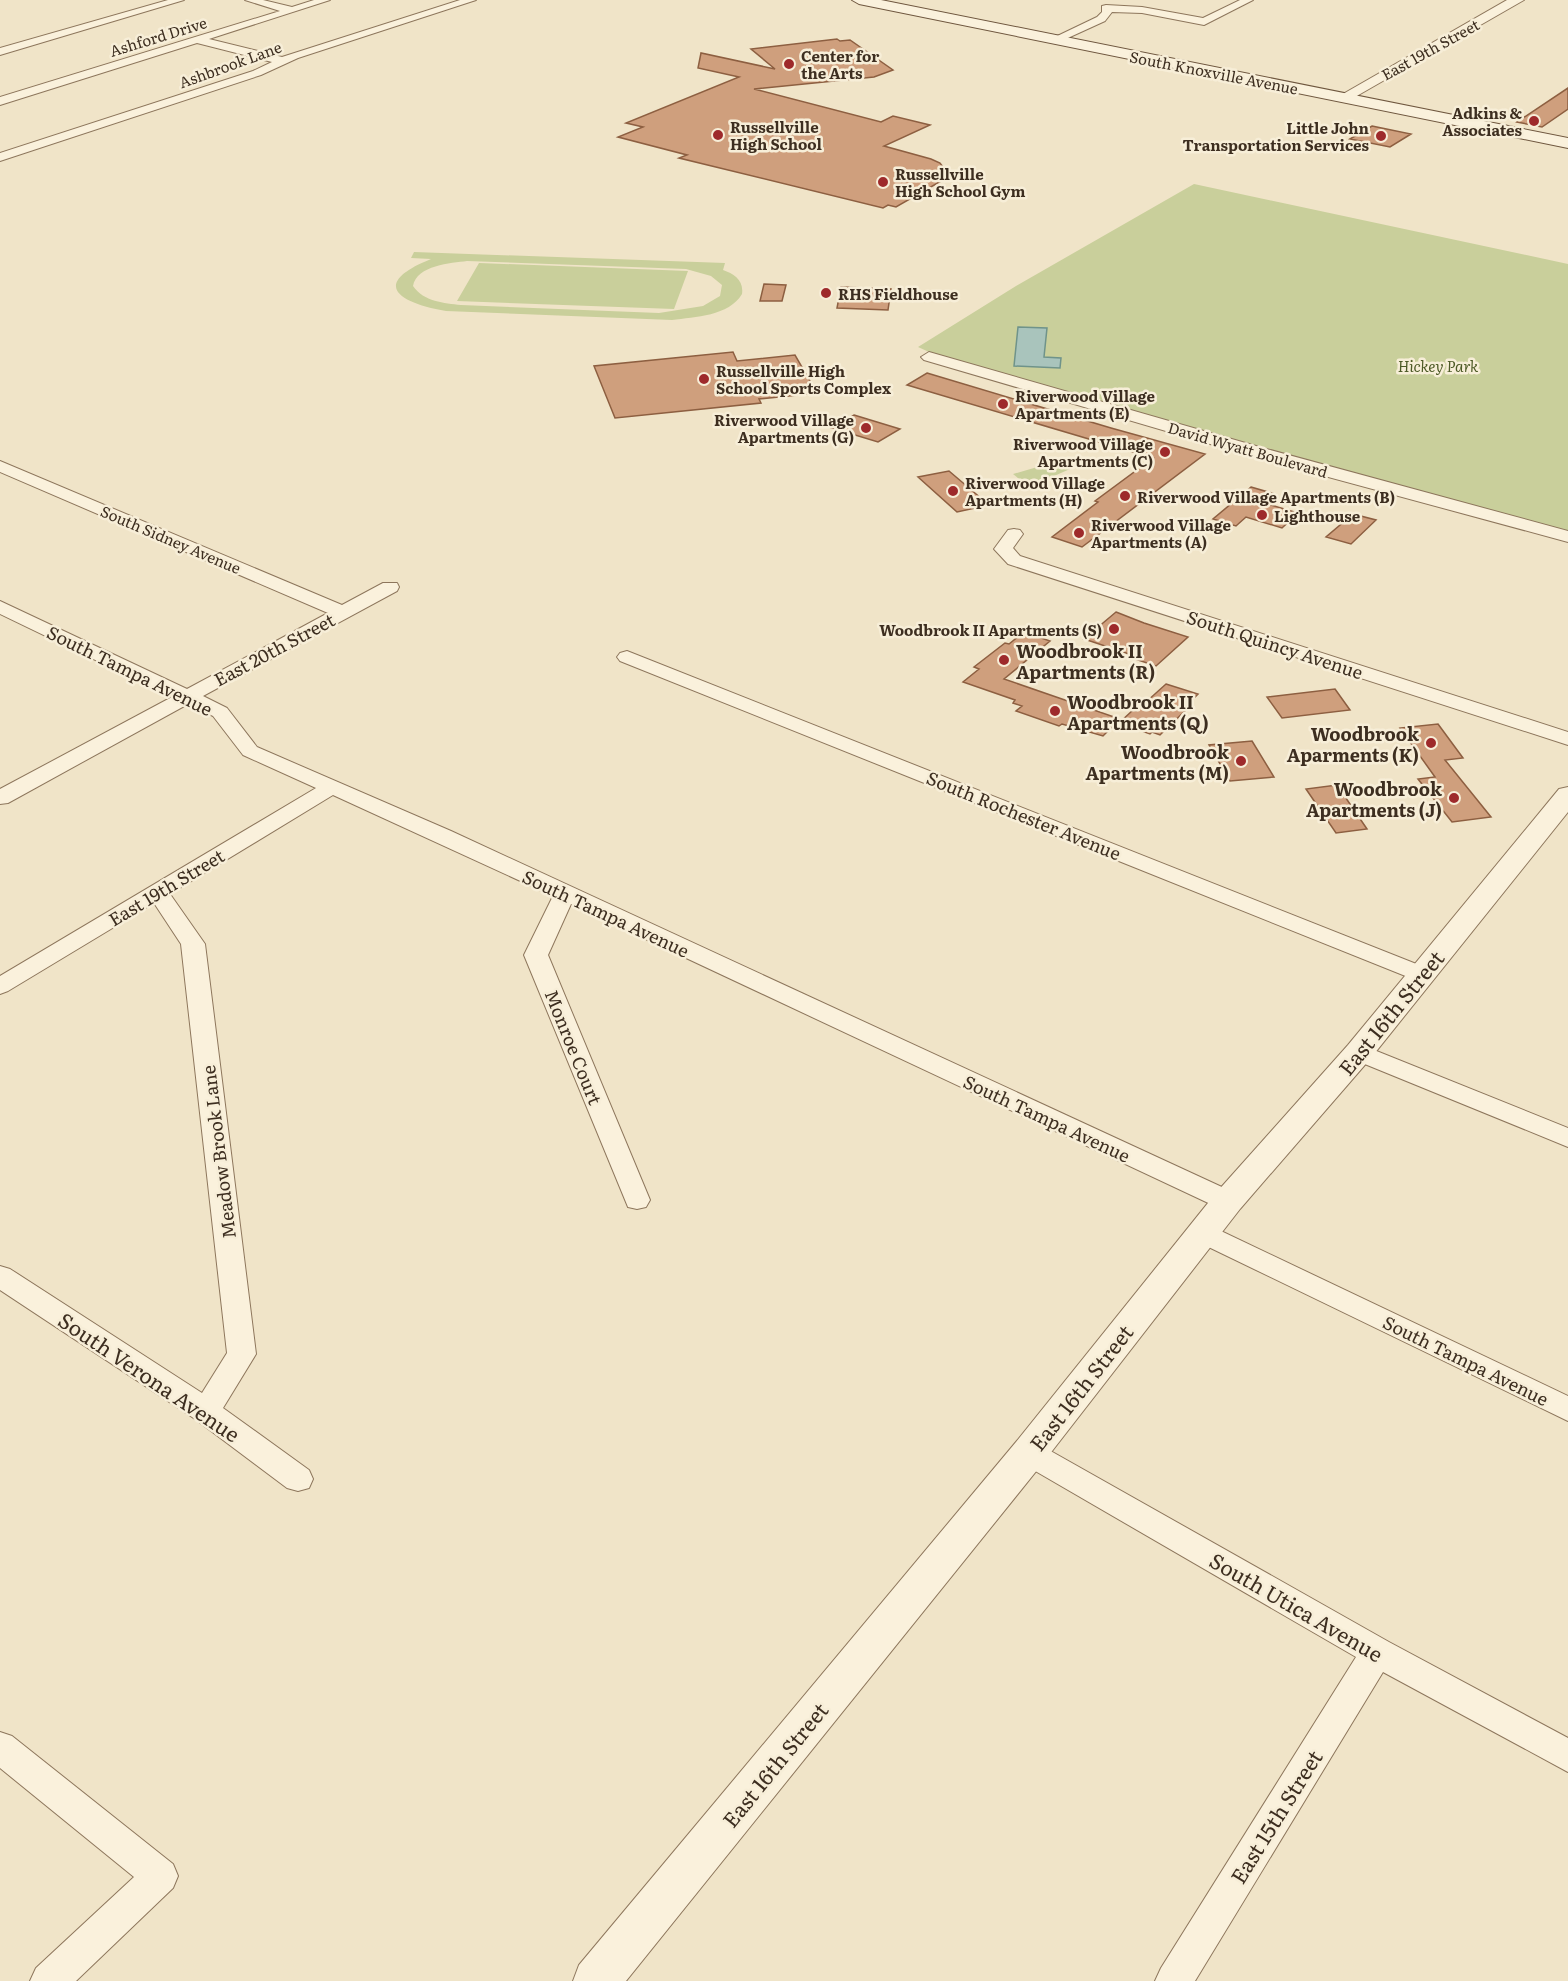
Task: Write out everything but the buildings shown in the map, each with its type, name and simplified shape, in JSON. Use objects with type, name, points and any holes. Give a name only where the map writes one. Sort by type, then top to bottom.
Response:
[{"type":"main road","name":"South Knoxville Avenue","points":[[860,0],[1568,142]]},
{"type":"street","points":[[0,52],[179,0]]},
{"type":"street","points":[[250,0],[291,10]]},
{"type":"street","name":"Ashford Drive","points":[[0,100],[325,0]]},
{"type":"street","name":"Ashbrook Lane","points":[[0,157],[471,0]]},
{"type":"street","points":[[1095,0],[1106,8],[1142,10],[1204,22],[1248,0]]},
{"type":"street","name":"East 19th Street","points":[[1343,98],[1517,0]]},
{"type":"street","points":[[1055,40],[1101,20],[1106,15],[1106,8]]},
{"type":"street","points":[[198,40],[283,62]]},
{"type":"street","name":"David Wyatt Boulevard","points":[[929,357],[1257,452],[1568,537]]},
{"type":"street","name":"South Sidney Avenue","points":[[0,466],[342,612]]},
{"type":"street","name":"South Quincy Avenue","points":[[1014,534],[1003,549],[1014,560],[1568,739]]},
{"type":"street","name":"East 20th Street","points":[[4,791],[188,696],[390,587]]},
{"type":"street","name":"South Tampa Avenue","points":[[0,607],[219,712],[250,752],[443,836],[1228,1201]]},
{"type":"street","name":"South Rochester Avenue","points":[[627,657],[1421,974]]},
{"type":"street","name":"East 19th Street","points":[[0,986],[332,787]]},
{"type":"street","name":"East 16th Street","points":[[596,1981],[1029,1453],[1202,1232],[1359,1052],[1568,795]]},
{"type":"street","name":"Meadow Brook Lane","points":[[158,892],[193,944],[242,1354],[206,1411]]},
{"type":"street","name":"Monroe Court","points":[[565,894],[536,956],[637,1200]]},
{"type":"street","points":[[1359,1052],[1568,1138]]},
{"type":"street","name":"South Tampa Avenue","points":[[1202,1232],[1568,1409]]},
{"type":"street","name":"South Verona Avenue","points":[[0,1276],[206,1411],[298,1479]]},
{"type":"street","name":"South Utica Avenue","points":[[1029,1453],[1377,1652],[1568,1756]]},
{"type":"street","name":"East 15th Street","points":[[1174,1981],[1377,1652]]},
{"type":"street","points":[[0,1746],[160,1876],[49,1981]]},
{"type":"green space","name":"Hickey Park","points":[[1194,184],[1568,264],[1568,533],[938,356],[918,347],[1016,286]]},
{"type":"green space","points":[[414,252],[725,263],[723,270],[731,273],[740,281],[742,294],[729,307],[720,311],[672,320],[446,311],[415,303],[404,298],[398,291],[396,284],[401,277],[412,268],[431,259],[411,258]],"holes":[[[467,261],[686,269],[711,276],[722,285],[720,296],[703,306],[659,313],[461,305],[429,299],[413,286],[416,279],[428,269]]]},
{"type":"green space","points":[[479,263],[688,271],[674,309],[457,301]]},
{"type":"green space","points":[[1051,463],[1070,469],[1029,487],[1013,474]]},
{"type":"water","points":[[1018,327],[1047,328],[1044,357],[1061,358],[1060,368],[1014,366]]},
{"type":"place","name":"Center for the Arts","points":[[789,64]]},
{"type":"place","name":"Adkins & Associates","points":[[1534,121]]},
{"type":"place","name":"Russellville High School","points":[[718,135]]},
{"type":"place","name":"Little John Transportation Services","points":[[1381,136]]},
{"type":"place","name":"Russellville High School Gym","points":[[883,182]]},
{"type":"place","name":"RHS Fieldhouse","points":[[826,293]]},
{"type":"place","name":"Russellville High School Sports Complex","points":[[704,379]]},
{"type":"place","name":"Riverwood Village Apartments (E)","points":[[1003,404]]},
{"type":"place","name":"Riverwood Village Apartments (G)","points":[[866,428]]},
{"type":"place","name":"Riverwood Village Apartments (C)","points":[[1165,452]]},
{"type":"place","name":"Riverwood Village Apartments (H)","points":[[953,491]]},
{"type":"place","name":"Riverwood Village Apartments (B)","points":[[1125,496]]},
{"type":"place","name":"Lighthouse","points":[[1262,515]]},
{"type":"place","name":"Riverwood Village Apartments (A)","points":[[1079,533]]},
{"type":"place","name":"Woodbrook II Apartments (S)","points":[[1114,629]]},
{"type":"place","name":"Woodbrook II Apartments (R)","points":[[1004,660]]},
{"type":"place","name":"Woodbrook II Apartments (Q)","points":[[1055,711]]},
{"type":"place","name":"Woodbrook Aparments (K)","points":[[1431,743]]},
{"type":"place","name":"Woodbrook Apartments (M)","points":[[1241,761]]},
{"type":"place","name":"Woodbrook Apartments (J)","points":[[1454,798]]}]
